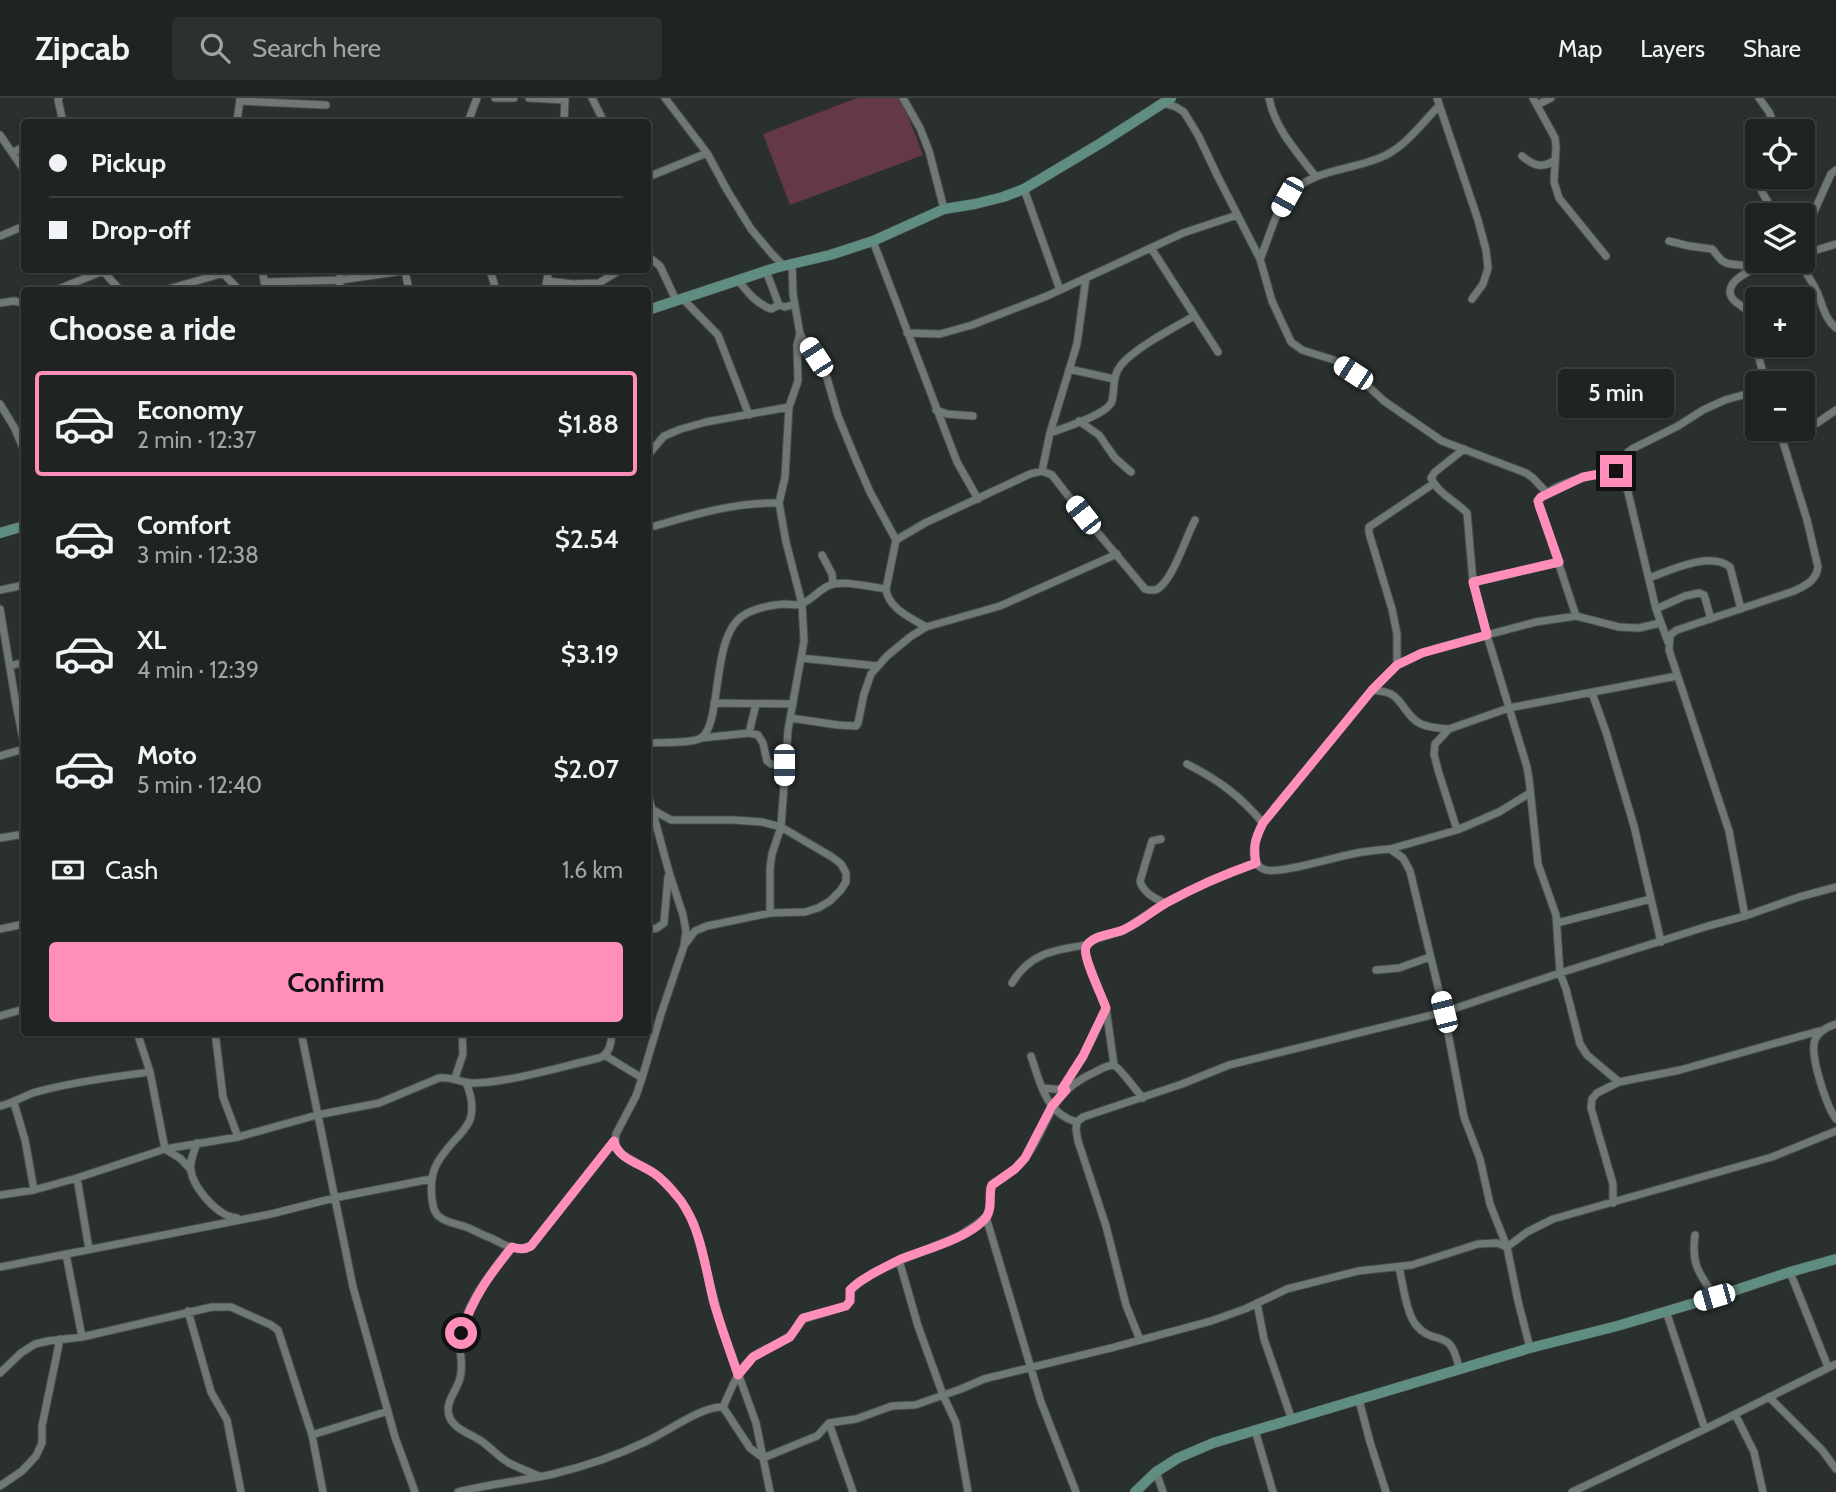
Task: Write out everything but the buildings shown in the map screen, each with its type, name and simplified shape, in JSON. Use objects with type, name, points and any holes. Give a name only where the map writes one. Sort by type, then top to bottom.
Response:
[{"type":"street","points":[[469,119],[477,98]]},
{"type":"street","points":[[495,98],[514,98]]},
{"type":"street","points":[[529,98],[565,99],[564,119]]},
{"type":"street","points":[[592,98],[602,119]]},
{"type":"street","points":[[665,98],[707,153],[751,229],[772,254],[788,265],[800,334],[827,378],[838,416],[856,460],[896,540],[887,596],[902,612],[926,627]]},
{"type":"street","points":[[903,98],[929,151],[944,209]]},
{"type":"street","points":[[1269,98],[1277,124],[1315,177]]},
{"type":"street","points":[[1551,98],[1535,101],[1555,138],[1554,182],[1559,198],[1606,256]]},
{"type":"street","points":[[1759,98],[1772,119]]},
{"type":"street","points":[[57,99],[62,119]]},
{"type":"street","points":[[237,119],[240,99],[326,105]]},
{"type":"street","points":[[651,309],[766,271],[873,241],[944,209],[975,204],[1024,189],[1167,100],[1190,119],[1260,259],[1272,301],[1291,342],[1302,350],[1334,360],[1384,401],[1442,441],[1526,473],[1547,493]]},
{"type":"street","points":[[1260,259],[1278,213],[1287,197],[1300,184],[1386,155],[1401,145],[1438,102]]},
{"type":"street","points":[[1438,102],[1486,250],[1488,268],[1483,284],[1472,299]]},
{"type":"street","points":[[0,135],[21,165]]},
{"type":"street","points":[[0,150],[21,147]]},
{"type":"street","points":[[651,176],[707,153]]},
{"type":"street","points":[[1522,156],[1538,166],[1555,160]]},
{"type":"street","points":[[1815,209],[1831,174],[1836,170]]},
{"type":"street","points":[[1024,189],[1060,290]]},
{"type":"street","points":[[907,333],[940,334],[1012,311],[1183,233],[1237,215]]},
{"type":"street","points":[[0,236],[21,227]]},
{"type":"street","points":[[873,241],[957,462],[978,499]]},
{"type":"street","points":[[1669,241],[1712,249],[1720,260],[1726,263],[1745,264]]},
{"type":"street","points":[[1815,250],[1836,244]]},
{"type":"street","points":[[1151,248],[1218,352]]},
{"type":"street","points":[[651,259],[660,266],[680,300],[718,335],[749,415]]},
{"type":"street","points":[[766,271],[779,305],[785,307],[795,304]]},
{"type":"street","points":[[63,287],[95,273]]},
{"type":"street","points":[[105,273],[117,287]]},
{"type":"street","points":[[174,287],[215,273]]},
{"type":"street","points":[[223,273],[236,287]]},
{"type":"street","points":[[262,273],[265,287]]},
{"type":"street","points":[[340,273],[340,287]]},
{"type":"street","points":[[264,282],[340,280],[388,273]]},
{"type":"street","points":[[546,287],[548,273]]},
{"type":"street","points":[[547,281],[599,284],[616,273]]},
{"type":"street","points":[[1747,273],[1735,281],[1730,290],[1731,295],[1748,314],[1763,371]]},
{"type":"street","points":[[1806,273],[1817,292],[1825,315],[1836,328]]},
{"type":"street","points":[[1042,471],[1050,433],[1077,344],[1086,278]]},
{"type":"street","points":[[738,280],[748,293],[765,307],[771,309],[779,305]]},
{"type":"street","points":[[0,303],[21,303]]},
{"type":"street","points":[[1050,433],[1108,408],[1112,402],[1114,379],[1131,355],[1195,316]]},
{"type":"street","points":[[770,913],[770,868],[781,827],[784,765],[804,634],[802,604],[779,503],[785,477],[789,407],[798,381],[797,345],[800,334]]},
{"type":"street","points":[[1069,369],[1114,379]]},
{"type":"street","points":[[1616,471],[1622,457],[1632,449],[1703,410],[1745,394]]},
{"type":"street","points":[[0,404],[21,443]]},
{"type":"street","points":[[651,451],[663,436],[681,429],[789,407]]},
{"type":"street","points":[[936,410],[947,414],[973,416]]},
{"type":"street","points":[[1815,425],[1836,410]]},
{"type":"street","points":[[1079,421],[1100,435],[1115,458],[1131,472]]},
{"type":"street","points":[[14,427],[21,425]]},
{"type":"street","points":[[1668,642],[1670,635],[1677,630],[1778,597],[1806,585],[1817,574],[1810,530],[1784,441]]},
{"type":"street","points":[[1464,449],[1435,472],[1433,484],[1467,513],[1473,582],[1527,767],[1538,864],[1553,904],[1560,973],[1580,1044],[1587,1055],[1619,1082]]},
{"type":"street","points":[[896,540],[925,523],[1030,474],[1042,471],[1052,475],[1145,589],[1154,590],[1159,588],[1174,567],[1195,520]]},
{"type":"street","points":[[1576,616],[1538,501],[1547,493],[1583,477],[1616,471],[1621,474],[1627,488],[1660,623],[1729,831],[1745,916]]},
{"type":"street","points":[[1397,665],[1397,634],[1392,609],[1369,527],[1433,484]]},
{"type":"street","points":[[655,526],[731,506],[779,503]]},
{"type":"street","points":[[0,533],[21,527]]},
{"type":"street","points":[[790,718],[856,726],[871,674],[909,636],[926,627],[1000,606],[1117,554]]},
{"type":"street","points":[[822,555],[832,573],[833,584]]},
{"type":"street","points":[[1649,578],[1704,561],[1717,560],[1730,566],[1741,609]]},
{"type":"street","points":[[1473,582],[1559,562]]},
{"type":"street","points":[[700,738],[709,725],[719,666],[734,622],[745,614],[763,608],[802,604],[826,586],[833,584],[845,583],[886,589]]},
{"type":"street","points":[[0,590],[21,586]]},
{"type":"street","points":[[1656,609],[1699,593],[1704,595],[1711,619]]},
{"type":"street","points":[[0,609],[21,730]]},
{"type":"street","points":[[1530,793],[1499,812],[1457,830],[1390,849],[1354,853],[1271,871],[1264,870],[1256,863],[1255,839],[1263,823],[1372,690],[1397,665],[1422,653],[1536,622],[1576,616],[1619,628],[1639,628],[1660,623]]},
{"type":"street","points":[[802,658],[877,666]]},
{"type":"street","points":[[9,666],[21,663]]},
{"type":"street","points":[[1372,690],[1395,696],[1419,723],[1432,728],[1449,729],[1509,708],[1678,676]]},
{"type":"street","points":[[1592,693],[1634,826],[1661,942]]},
{"type":"street","points":[[714,704],[793,704]]},
{"type":"street","points":[[750,733],[756,704]]},
{"type":"street","points":[[1449,729],[1435,744],[1434,754],[1457,830]]},
{"type":"street","points":[[651,743],[691,741],[750,733],[762,738],[767,761],[784,765]]},
{"type":"street","points":[[0,756],[21,747]]},
{"type":"street","points":[[1187,764],[1240,797],[1263,823]]},
{"type":"street","points":[[466,1083],[472,1105],[470,1118],[464,1130],[438,1159],[431,1179],[435,1212],[439,1217],[512,1247],[526,1249],[614,1141],[642,1078],[684,946],[686,931],[683,915],[651,806]]},
{"type":"street","points":[[652,809],[671,820],[733,820],[762,822],[781,827],[841,864],[846,873],[846,882],[840,891],[818,908],[805,912],[770,913],[700,928],[684,946]]},
{"type":"street","points":[[0,838],[21,834]]},
{"type":"street","points":[[1161,839],[1152,841],[1140,880],[1143,889],[1165,903]]},
{"type":"street","points":[[1390,849],[1403,858],[1410,871],[1444,1012],[1464,1117],[1480,1159],[1490,1204],[1507,1247],[1530,1348]]},
{"type":"street","points":[[1012,984],[1026,965],[1037,957],[1086,946],[1093,940],[1122,931],[1165,903],[1212,880],[1256,863]]},
{"type":"street","points":[[651,929],[664,923],[669,873]]},
{"type":"street","points":[[1077,1122],[1090,1114],[1143,1098],[1229,1065],[1444,1012],[1836,887]]},
{"type":"street","points":[[1557,923],[1651,899]]},
{"type":"street","points":[[0,929],[21,925]]},
{"type":"street","points":[[1086,946],[1088,963],[1106,1008],[1114,1065]]},
{"type":"street","points":[[1376,970],[1399,968],[1430,957]]},
{"type":"street","points":[[723,1408],[738,1375],[753,1357],[790,1337],[803,1318],[846,1306],[849,1304],[850,1290],[854,1286],[899,1260],[959,1237],[986,1217],[990,1208],[990,1188],[1025,1158],[1052,1106],[1083,1056],[1106,1008]]},
{"type":"street","points":[[0,1016],[21,1010]]},
{"type":"street","points":[[1613,1203],[1613,1184],[1591,1108],[1592,1099],[1597,1093],[1619,1082],[1680,1070],[1836,1024]]},
{"type":"street","points":[[1819,1031],[1814,1042],[1814,1057],[1835,1119],[1826,1135]]},
{"type":"street","points":[[138,1036],[150,1072],[165,1149],[181,1159],[191,1170],[201,1191],[219,1211],[240,1219]]},
{"type":"street","points":[[215,1036],[222,1090],[238,1137]]},
{"type":"street","points":[[302,1036],[353,1287],[401,1456],[415,1492],[409,1492]]},
{"type":"street","points":[[455,1078],[463,1054],[462,1036]]},
{"type":"street","points":[[606,1056],[611,1036]]},
{"type":"street","points":[[0,1195],[34,1190],[165,1149],[238,1137],[317,1115],[379,1103],[439,1078],[455,1078],[466,1083],[486,1082],[606,1056],[642,1078]]},
{"type":"street","points":[[1031,1056],[1042,1088],[1052,1106],[1061,1115],[1077,1122]]},
{"type":"street","points":[[1042,1088],[1064,1089],[1114,1065],[1119,1067],[1143,1098]]},
{"type":"street","points":[[0,1106],[14,1103],[37,1092],[150,1072]]},
{"type":"street","points":[[14,1103],[25,1140],[34,1190]]},
{"type":"street","points":[[1077,1122],[1078,1141],[1106,1226],[1126,1305],[1140,1340]]},
{"type":"street","points":[[1507,1247],[1527,1232],[1553,1219],[1772,1157],[1836,1132]]},
{"type":"street","points":[[614,1141],[621,1154],[654,1173],[669,1186],[694,1223],[721,1326],[756,1423],[770,1492]]},
{"type":"street","points":[[191,1170],[191,1160],[197,1143]]},
{"type":"street","points":[[76,1178],[89,1249]]},
{"type":"street","points":[[0,1267],[271,1214],[334,1198],[431,1179]]},
{"type":"street","points":[[986,1217],[1041,1402],[1076,1492]]},
{"type":"street","points":[[1695,1236],[1693,1258],[1714,1297]]},
{"type":"street","points":[[763,1458],[817,1436],[829,1423],[856,1419],[892,1406],[915,1405],[984,1379],[1235,1314],[1287,1289],[1311,1282],[1358,1271],[1399,1268],[1478,1244],[1497,1243],[1507,1247]]},
{"type":"street","points":[[512,1247],[484,1283],[466,1319],[460,1343],[462,1369],[447,1409],[453,1423],[509,1463],[540,1476]]},
{"type":"street","points":[[66,1254],[82,1337]]},
{"type":"street","points":[[1135,1492],[1156,1472],[1178,1458],[1213,1443],[1836,1259]]},
{"type":"street","points":[[899,1260],[918,1326],[959,1434],[968,1492]]},
{"type":"street","points":[[1399,1268],[1414,1323],[1426,1333],[1450,1344],[1459,1369]]},
{"type":"street","points":[[1572,1492],[1832,1366],[1790,1272]]},
{"type":"street","points":[[1256,1303],[1264,1339],[1292,1420]]},
{"type":"street","points":[[0,1373],[34,1344],[82,1337],[188,1311],[231,1307],[271,1325],[278,1331],[312,1435],[323,1492]]},
{"type":"street","points":[[188,1311],[211,1392],[227,1420],[241,1492]]},
{"type":"street","points":[[1666,1311],[1705,1429]]},
{"type":"street","points":[[9,1492],[0,1487],[22,1471],[36,1456],[42,1443],[42,1426],[60,1339]]},
{"type":"street","points":[[729,1395],[743,1387]]},
{"type":"street","points":[[1769,1398],[1822,1450],[1836,1469]]},
{"type":"street","points":[[1359,1400],[1386,1492]]},
{"type":"street","points":[[458,1492],[553,1474],[624,1451],[699,1413],[717,1407],[723,1408],[750,1448],[763,1458]]},
{"type":"street","points":[[312,1435],[388,1411]]},
{"type":"street","points":[[1735,1414],[1754,1452],[1763,1492]]},
{"type":"street","points":[[829,1423],[853,1492]]},
{"type":"street","points":[[1255,1430],[1273,1492]]},
{"type":"street","points":[[1156,1472],[1163,1492]]},
{"type":"shaded area","points":[[857,98],[901,98],[923,155],[790,205],[763,134]]},
{"type":"route","points":[[461,1333],[475,1298],[512,1247],[520,1250],[531,1246],[614,1141],[621,1154],[654,1173],[669,1186],[694,1223],[714,1302],[738,1375],[753,1357],[790,1337],[803,1318],[849,1304],[850,1290],[860,1281],[899,1260],[959,1237],[974,1226],[986,1217],[990,1208],[992,1185],[1015,1169],[1025,1158],[1052,1106],[1066,1090],[1062,1089],[1083,1056],[1106,1008],[1088,963],[1086,946],[1093,940],[1122,931],[1165,903],[1212,880],[1256,863],[1255,839],[1263,823],[1372,690],[1397,665],[1422,653],[1487,635],[1473,582],[1559,562],[1539,505],[1541,497],[1583,477],[1616,471]]}]
